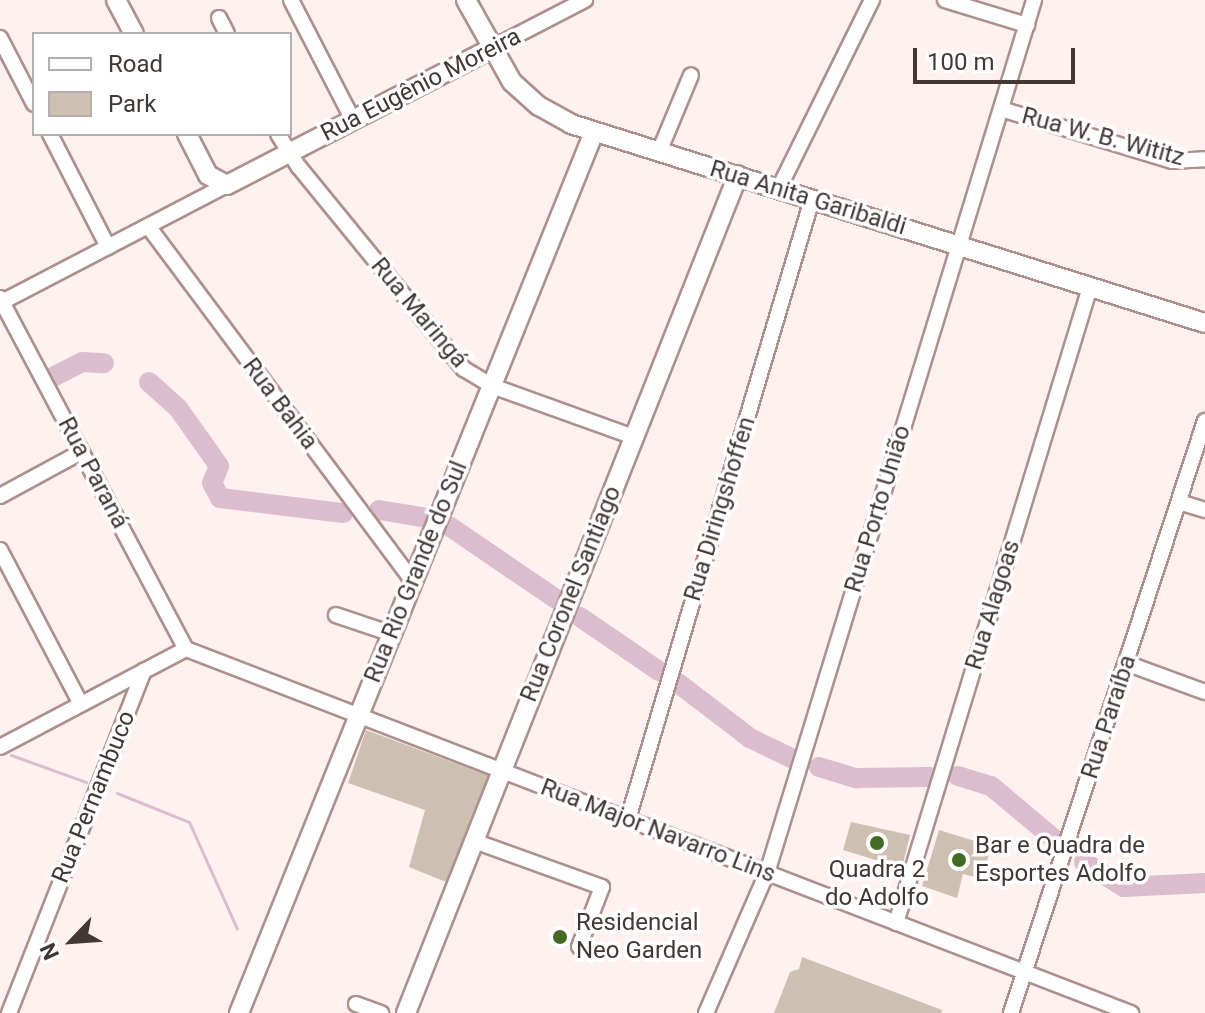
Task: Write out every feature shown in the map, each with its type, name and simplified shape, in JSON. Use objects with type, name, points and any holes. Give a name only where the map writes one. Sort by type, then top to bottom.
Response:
[{"type":"main road","points":[[116,0],[133,32]]},
{"type":"main road","name":"Rua Anita Garibaldi","points":[[466,0],[492,48],[524,94],[554,116],[594,132],[1205,323]]},
{"type":"main road","name":"Rua Eugênio Moreira","points":[[227,185],[492,48]]},
{"type":"main road","name":"Rua Rio Grande do Sul","points":[[239,1013],[594,132]]},
{"type":"main road","points":[[188,136],[208,175],[227,185]]},
{"type":"main road","name":"Rua Coronel Santiago","points":[[408,1012],[738,175]]},
{"type":"street","points":[[291,0],[353,120]]},
{"type":"street","name":"Rua Eugênio Moreira","points":[[492,48],[585,0]]},
{"type":"street","points":[[779,188],[872,0]]},
{"type":"street","points":[[945,0],[1027,25]]},
{"type":"street","name":"Rua Porto União","points":[[706,1013],[767,873],[1034,0]]},
{"type":"street","points":[[219,18],[226,32]]},
{"type":"street","points":[[0,38],[32,100]]},
{"type":"street","points":[[659,152],[691,75]]},
{"type":"street","name":"Rua W. B. Wititz","points":[[1001,109],[1172,161],[1205,159]]},
{"type":"street","points":[[51,136],[108,247]]},
{"type":"street","name":"Rua Maringá","points":[[279,136],[288,153],[451,355],[492,386],[634,437]]},
{"type":"street","points":[[206,196],[208,175]]},
{"type":"street","name":"Rua Eugênio Moreira","points":[[1,301],[227,185]]},
{"type":"street","name":"Rua Diringshoffen","points":[[628,819],[812,199]]},
{"type":"street","name":"Rua Bahia","points":[[148,226],[413,581]]},
{"type":"street","name":"Rua Alagoas","points":[[896,923],[1090,287]]},
{"type":"street","name":"Rua Paraná","points":[[1,301],[186,649]]},
{"type":"street","name":"Rua Paraíba","points":[[1011,1013],[1205,421]]},
{"type":"street","points":[[0,496],[81,452]]},
{"type":"street","points":[[1179,502],[1205,510]]},
{"type":"street","points":[[0,550],[81,704]]},
{"type":"street","points":[[336,615],[392,634]]},
{"type":"street","points":[[0,747],[186,649]]},
{"type":"street","name":"Rua Major Navarro Lins","points":[[186,649],[1131,1013]]},
{"type":"street","points":[[1126,663],[1205,692]]},
{"type":"street","name":"Rua Pernambuco","points":[[9,1013],[144,671]]},
{"type":"street","points":[[474,841],[602,887],[579,947]]},
{"type":"street","points":[[356,1004],[381,1013]]},
{"type":"green space","points":[[366,730],[492,777],[451,884],[409,867],[425,810],[348,783]]},
{"type":"green space","name":"Quadra 2 do Adolfo","points":[[851,822],[910,835],[902,868],[843,850]]},
{"type":"green space","name":"Bar e Quadra de Esportes Adolfo","points":[[939,830],[991,846],[982,879],[963,874],[957,898],[922,886]]},
{"type":"green space","points":[[802,957],[942,1010],[941,1013],[774,1013],[790,972],[799,969]]},
{"type":"waterway","points":[[49,379],[82,362],[104,363]]},
{"type":"waterway","points":[[149,382],[178,408],[219,466],[212,483],[220,498],[343,513]]},
{"type":"waterway","points":[[379,510],[428,518]]},
{"type":"waterway","points":[[449,526],[556,599]]},
{"type":"waterway","points":[[580,617],[659,671]]},
{"type":"waterway","points":[[678,683],[750,738],[793,759]]},
{"type":"waterway","points":[[11,755],[86,782]]},
{"type":"waterway","points":[[819,767],[856,778],[930,777]]},
{"type":"waterway","points":[[958,776],[991,786],[1059,843]]},
{"type":"waterway","points":[[117,793],[189,822],[237,929]]},
{"type":"waterway","points":[[1084,862],[1124,887],[1205,883]]},
{"type":"place","name":"Quadra 2 do Adolfo","points":[[877,843]]},
{"type":"place","name":"Bar e Quadra de Esportes Adolfo","points":[[959,860]]},
{"type":"place","name":"Residencial Neo Garden","points":[[560,937]]}]
